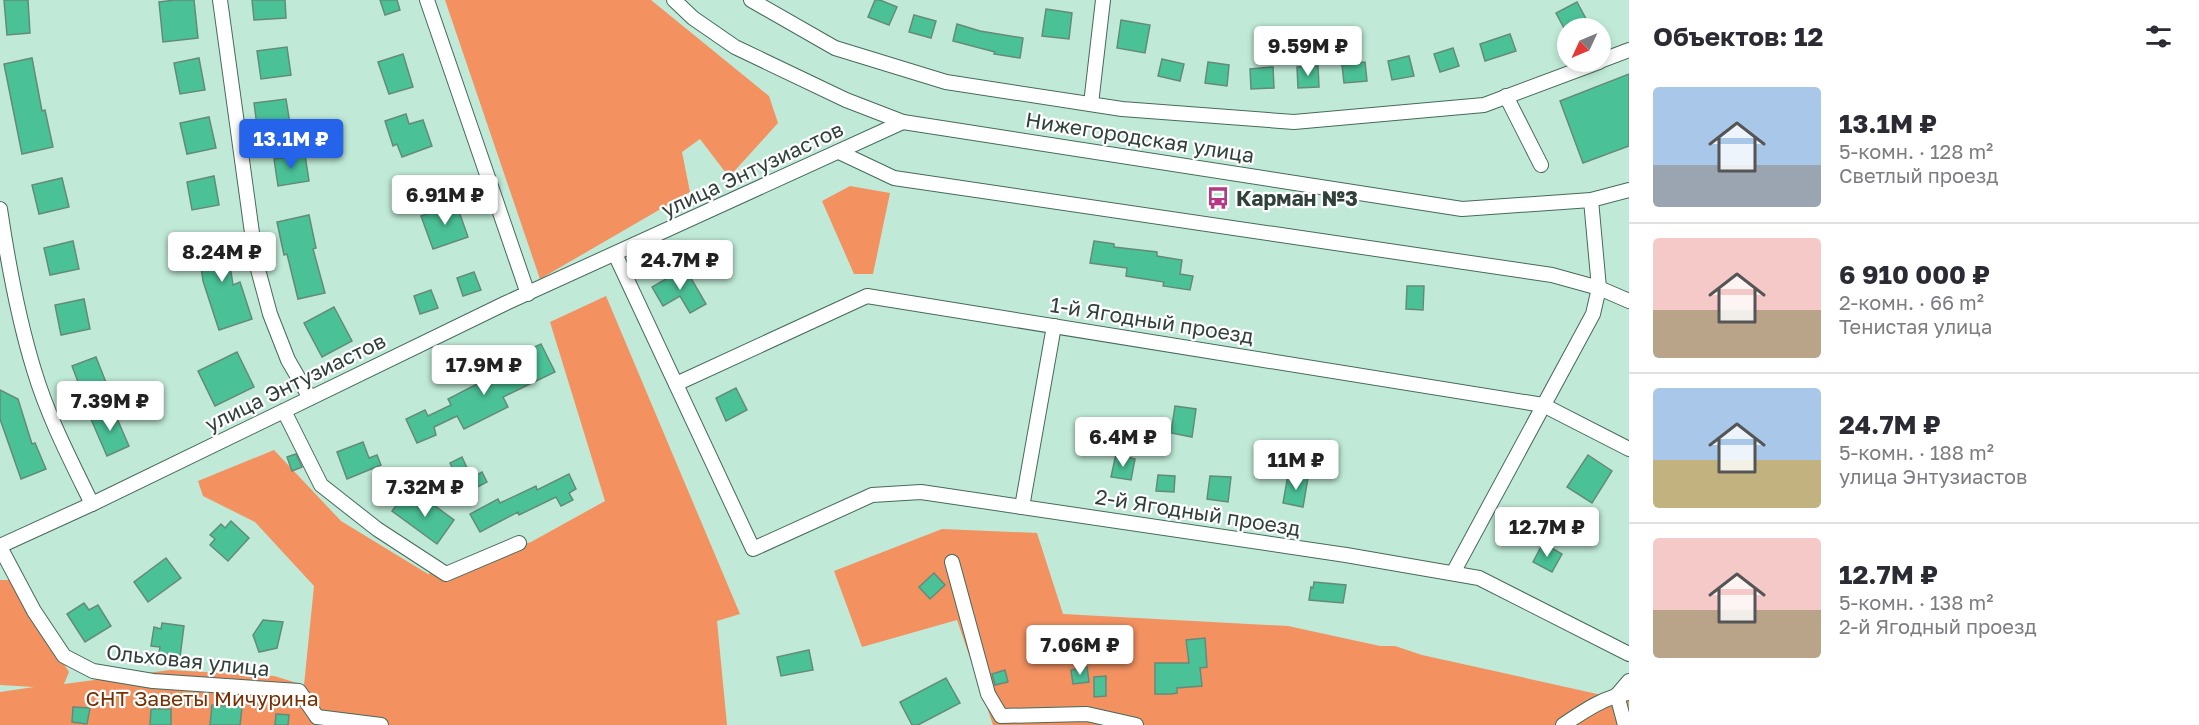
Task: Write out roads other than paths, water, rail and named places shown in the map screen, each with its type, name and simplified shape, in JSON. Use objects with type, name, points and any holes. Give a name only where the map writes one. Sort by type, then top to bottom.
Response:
[{"type":"street","points":[[220,0],[256,262],[270,314],[285,351],[310,398]]},
{"type":"street","points":[[427,0],[528,294]]},
{"type":"street","name":"Нижегородская улица","points":[[674,0],[693,18],[735,47],[846,100],[903,122],[1462,209],[1591,200],[1629,190]]},
{"type":"street","points":[[751,0],[835,48],[946,82],[1122,109],[1294,122],[1484,105],[1570,72]]},
{"type":"street","points":[[1091,104],[1103,0]]},
{"type":"street","points":[[1611,57],[1629,50]]},
{"type":"street","points":[[1506,96],[1541,165]]},
{"type":"street","name":"улица Энтузиастов","points":[[0,547],[528,294],[903,122]]},
{"type":"street","points":[[839,152],[894,178],[1552,275],[1599,288],[1629,301]]},
{"type":"street","points":[[1453,573],[1593,314],[1599,288],[1591,200]]},
{"type":"street","points":[[0,209],[18,310],[34,372],[61,441],[92,504]]},
{"type":"street","points":[[615,254],[676,384]]},
{"type":"street","name":"1-й Ягодный проезд","points":[[676,384],[867,296],[1544,405],[1629,449]]},
{"type":"street","points":[[1022,507],[1054,326]]},
{"type":"street","name":"2-й Ягодный проезд","points":[[676,384],[753,549],[872,495],[921,492],[1479,578],[1629,654]]},
{"type":"street","points":[[284,411],[321,485],[377,529],[446,574],[519,543]]},
{"type":"street","name":"Ольховая улица","points":[[0,547],[34,611],[64,656],[93,671],[153,681],[299,691],[317,721]]},
{"type":"street","points":[[952,562],[988,694],[1000,716],[1087,714],[1136,725]]},
{"type":"street","points":[[1625,725],[1625,696],[1629,681]]},
{"type":"street","points":[[1563,725],[1587,709],[1625,696]]},
{"type":"street","points":[[317,721],[381,725]]},
{"type":"place","name":"Карман №3","points":[[1218,198]]},
{"type":"park label","name":"СНТ Заветы Мичурина","points":[[202,698]]}]
